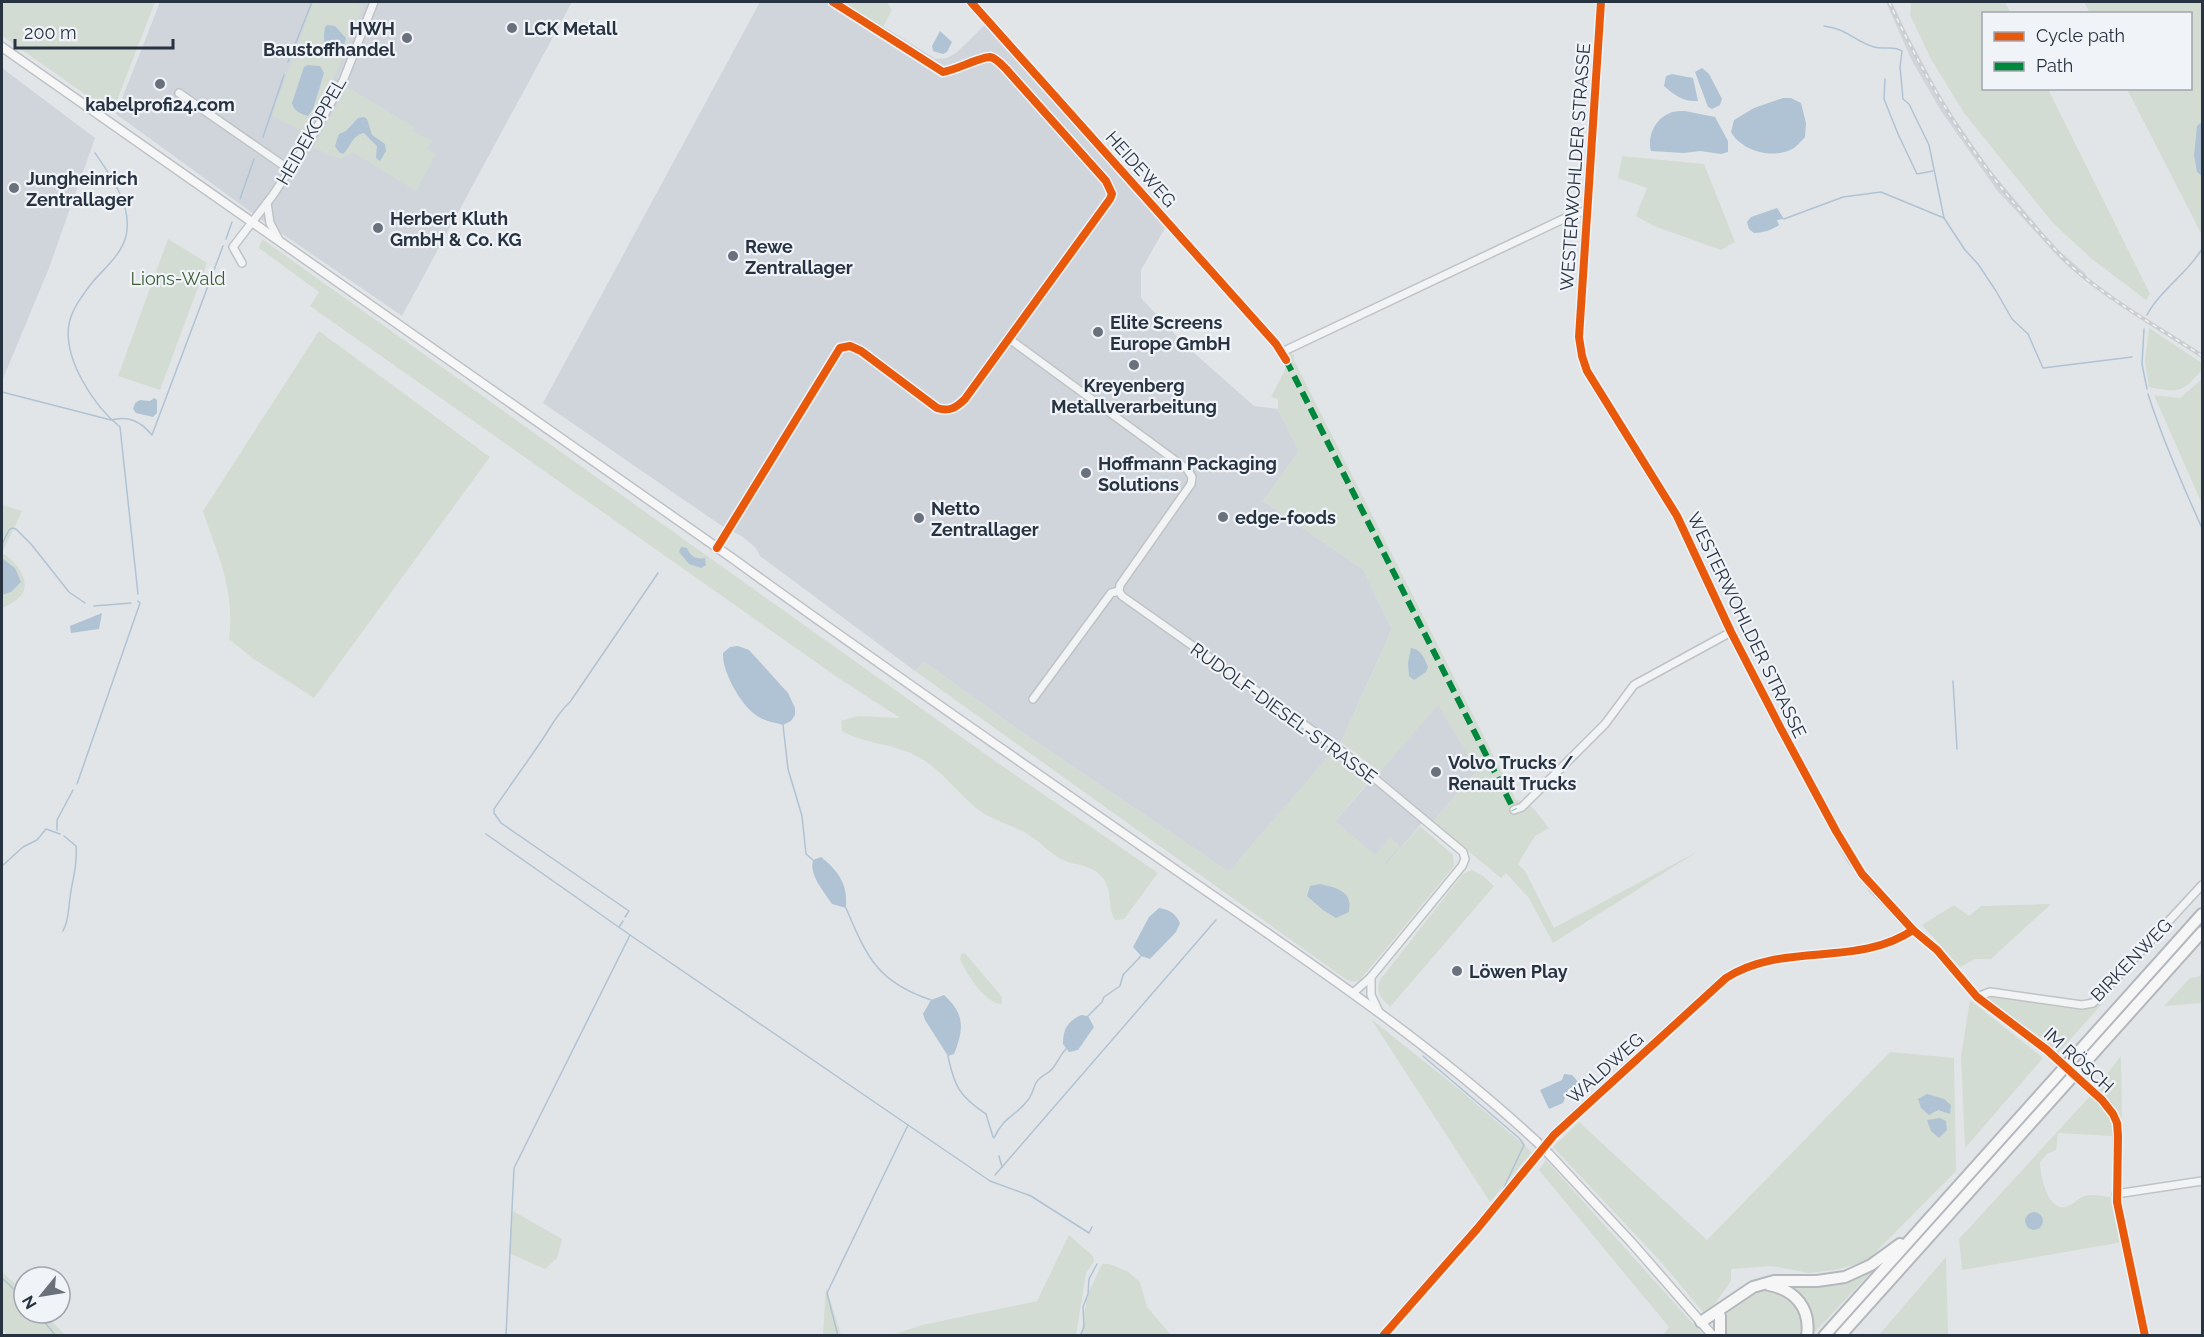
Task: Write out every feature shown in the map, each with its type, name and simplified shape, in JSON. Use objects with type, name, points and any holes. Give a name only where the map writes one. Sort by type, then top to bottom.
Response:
[{"type":"highway","points":[[1824,1335],[2202,914]]},
{"type":"highway","points":[[1840,1335],[2202,932]]},
{"type":"highway","points":[[1701,1322],[1745,1291],[1763,1284],[1779,1281],[1832,1280],[1856,1273],[1876,1262],[1926,1223]]},
{"type":"highway","points":[[1763,1284],[1784,1289],[1800,1302],[1808,1319],[1807,1335]]},
{"type":"highway","points":[[1701,1322],[1710,1323],[1720,1316],[1728,1304]]},
{"type":"highway","points":[[1720,1316],[1720,1335]]},
{"type":"main road","points":[[2,47],[717,548],[847,642],[1380,1013],[1490,1099],[1536,1141],[1632,1243],[1713,1335]]},
{"type":"street","name":"HEIDEKOPPEL","points":[[242,263],[233,247],[267,203],[314,133],[343,81],[374,2]]},
{"type":"street","points":[[717,548],[840,348],[850,346],[857,349],[938,408],[949,410],[954,408],[965,399],[1112,194],[1109,185],[995,59],[986,58],[953,71],[943,72],[833,2]]},
{"type":"street","name":"HEIDEWEG","points":[[971,2],[1284,356],[1576,213],[1587,212]]},
{"type":"street","name":"WESTERWOHLDER STRASSE","points":[[1601,2],[1579,337],[1584,363],[1591,378],[1677,516],[1731,632],[1852,860],[1873,888],[1913,930],[1937,950],[1960,979]]},
{"type":"street","points":[[178,93],[290,170]]},
{"type":"street","points":[[267,203],[270,223],[279,241]]},
{"type":"street","points":[[1008,338],[1187,469],[1192,477],[1191,484],[1120,585],[1119,591],[1111,593],[1033,699]]},
{"type":"street","name":"RUDOLF-DIESEL-STRASSE","points":[[1119,591],[1126,599],[1343,752],[1463,852],[1465,859],[1462,866],[1356,995]]},
{"type":"street","points":[[1514,810],[1521,807],[1605,724],[1634,685],[1731,632]]},
{"type":"street","name":"BIRKENWEG","points":[[1977,997],[1990,992],[2082,1005],[2093,1003],[2202,885]]},
{"type":"street","name":"WALDWEG","points":[[1383,1335],[1477,1229],[1554,1135],[1726,978],[1740,969],[1787,956],[1859,952],[1880,947],[1900,939],[1913,930]]},
{"type":"street","points":[[1371,977],[1371,995],[1380,1013]]},
{"type":"street","name":"IM RÖSCH","points":[[1960,979],[1977,997],[2047,1050],[2092,1091],[2108,1106],[2117,1123],[2116,1194],[2145,1335]]},
{"type":"street","points":[[2116,1194],[2202,1181]]},
{"type":"shaded area","points":[[160,2],[572,2],[402,316],[255,215],[116,114]]},
{"type":"shaded area","points":[[760,2],[844,2],[936,59],[947,58],[956,53],[987,23],[1165,228],[1141,270],[1141,298],[1184,344],[1254,406],[1278,409],[1299,451],[1263,501],[1363,569],[1392,629],[1341,742],[1229,872],[1020,731],[924,662],[915,671],[760,556],[756,548],[743,537],[722,526],[543,403]]},
{"type":"shaded area","points":[[1886,2],[1892,2],[1945,105],[1991,171],[2056,248],[2085,273],[2092,286],[2062,261],[1996,189],[1941,111],[1911,59]]},
{"type":"shaded area","points":[[2,68],[95,138],[49,268],[2,381]]},
{"type":"shaded area","points":[[1438,704],[1477,770],[1433,822],[1427,817],[1386,865],[1335,821]]},
{"type":"green space","points":[[2,2],[155,2],[112,113],[2,36]]},
{"type":"green space","points":[[313,2],[351,2],[363,6],[337,71],[307,133],[272,116]],"holes":[[[304,67],[322,82],[313,109],[308,116],[292,103]]]},
{"type":"green space","points":[[844,2],[887,2],[892,10],[883,27]]},
{"type":"green space","points":[[1911,2],[2005,2],[2010,12],[1982,12],[1982,90],[2048,90],[2150,294],[2146,300],[2092,259],[2053,223],[1964,113],[1931,59],[1910,15]]},
{"type":"green space","points":[[2084,2],[2202,2],[2202,235],[2128,90],[2192,90],[2192,12],[2089,12]]},
{"type":"green space","points":[[347,87],[414,127],[413,131],[432,141],[427,149],[436,154],[416,191],[353,152],[341,159],[313,148]],"holes":[[[360,117],[367,119],[371,133],[386,151],[380,161],[376,158],[377,146],[364,133],[354,139],[340,154],[336,144],[339,134],[346,131]]]},
{"type":"green space","points":[[1622,156],[1704,164],[1735,242],[1721,250],[1654,226],[1636,216],[1647,188],[1618,178]]},
{"type":"green space","name":"Lions-Wald","points":[[168,239],[207,263],[160,390],[118,376]]},
{"type":"green space","points":[[262,239],[995,761],[1158,873],[1124,919],[1115,920],[1108,887],[1098,873],[1088,867],[1061,859],[1027,834],[986,815],[929,764],[911,753],[851,736],[842,731],[841,721],[858,716],[900,718],[837,677],[310,306],[319,292],[259,248]]},
{"type":"green space","points":[[2149,328],[2202,363],[2202,370],[2184,387],[2167,390],[2149,387],[2145,362]]},
{"type":"green space","points":[[319,331],[490,457],[314,698],[251,657],[229,639],[230,604],[224,573],[203,511]]},
{"type":"green space","points":[[1290,353],[1294,355],[1294,360],[1516,800],[1531,806],[1549,828],[1535,836],[1518,864],[1525,871],[1554,928],[1700,850],[1553,943],[1529,898],[1506,873],[1501,878],[1433,822],[1477,770],[1438,705],[1380,772],[1341,742],[1392,629],[1363,569],[1263,501],[1299,451],[1278,409],[1278,399],[1271,397],[1284,372]]},
{"type":"green space","points":[[2202,379],[2202,504],[2154,395],[2180,398]]},
{"type":"green space","points":[[2,505],[22,511],[2,553]]},
{"type":"green space","points":[[2,553],[19,568],[25,584],[21,596],[2,608],[2,595],[11,592],[15,568],[2,558]]},
{"type":"green space","points":[[924,662],[1020,731],[1229,872],[1334,750],[1370,780],[1335,821],[1375,855],[1390,838],[1400,846],[1385,863],[1386,865],[1420,826],[1453,855],[1454,866],[1360,980],[1354,982],[1347,980],[915,671]]},
{"type":"green space","points":[[1472,870],[1494,886],[1390,1007],[1380,995],[1378,988],[1380,980],[1463,874]]},
{"type":"green space","points":[[2051,904],[1991,959],[1975,959],[1960,967],[1922,925],[1954,905],[1969,916],[1981,906]]},
{"type":"green space","points":[[965,953],[1002,997],[1002,1004],[996,1003],[983,994],[972,980],[960,959],[961,954]]},
{"type":"green space","points":[[2202,973],[2202,1003],[2164,1006],[2190,978],[2198,977]]},
{"type":"green space","points":[[1990,988],[2103,1003],[2058,1053],[1982,997]]},
{"type":"green space","points":[[1970,1000],[2043,1058],[1965,1148],[1961,1057]]},
{"type":"green space","points":[[1371,1019],[1460,1090],[1532,1152],[1490,1202]]},
{"type":"green space","points":[[1890,1052],[1954,1058],[1956,1171],[1867,1261],[1835,1270],[1809,1273],[1772,1266],[1731,1269],[1731,1281],[1711,1309],[1703,1312],[1661,1262],[1553,1147],[1579,1122],[1707,1240]]},
{"type":"green space","points":[[2121,1056],[2122,1123],[2116,1111],[2096,1088]]},
{"type":"green space","points":[[2091,1095],[2107,1113],[2112,1123],[2113,1136],[2058,1133],[2056,1150],[2047,1154],[2040,1162],[2042,1175],[2046,1191],[2059,1207],[2068,1206],[2085,1196],[2111,1197],[2123,1242],[1962,1270],[1959,1239]]},
{"type":"green space","points":[[1546,1160],[1704,1335],[1663,1335],[1669,1327],[1539,1170]]},
{"type":"green space","points":[[513,1211],[562,1239],[557,1258],[545,1269],[509,1253]]},
{"type":"green space","points":[[1069,1235],[1093,1256],[1094,1262],[1086,1273],[1076,1335],[892,1335],[922,1325],[1037,1301]]},
{"type":"green space","points":[[1946,1257],[1948,1335],[1879,1335]]},
{"type":"green space","points":[[1102,1264],[1109,1264],[1127,1271],[1140,1282],[1147,1307],[1171,1335],[1081,1335],[1087,1296]]},
{"type":"green space","points":[[1877,1266],[1812,1335],[1813,1320],[1809,1306],[1800,1295],[1787,1287],[1788,1284],[1833,1285],[1850,1281]]},
{"type":"green space","points":[[2,1272],[12,1281],[12,1325],[55,1325],[65,1335],[7,1335],[2,1328]]},
{"type":"green space","points":[[826,1287],[841,1335],[823,1335]]},
{"type":"green space","points":[[1769,1289],[1786,1294],[1798,1304],[1804,1317],[1804,1335],[1725,1335],[1721,1328],[1733,1307],[1745,1297]]},
{"type":"water","points":[[327,25],[335,26],[346,38],[343,50],[336,56],[329,55],[325,45],[324,31]]},
{"type":"water","points":[[940,31],[952,42],[947,52],[943,54],[933,51],[932,46]]},
{"type":"water","points":[[320,66],[324,73],[313,109],[308,116],[298,112],[292,103],[304,67]]},
{"type":"water","points":[[1702,68],[1709,74],[1722,99],[1720,105],[1712,109],[1708,107],[1695,72]]},
{"type":"water","points":[[1672,74],[1693,78],[1698,101],[1680,98],[1664,86],[1666,76]]},
{"type":"water","points":[[1783,98],[1791,98],[1801,103],[1806,123],[1805,137],[1792,149],[1774,154],[1757,151],[1742,144],[1731,132],[1734,120],[1754,108]]},
{"type":"water","points":[[1675,111],[1715,117],[1728,141],[1728,152],[1721,154],[1700,151],[1684,153],[1651,151],[1651,134],[1660,119]]},
{"type":"water","points":[[358,118],[367,119],[372,135],[385,144],[386,151],[380,161],[376,158],[377,146],[364,133],[354,139],[343,154],[335,146],[339,134],[346,131]]},
{"type":"water","points":[[2202,122],[2202,176],[2197,172],[2194,155],[2197,126]]},
{"type":"water","points":[[1777,208],[1784,219],[1777,220],[1779,225],[1770,230],[1754,233],[1749,229],[1747,222],[1751,217]]},
{"type":"water","points":[[154,398],[157,400],[157,413],[153,417],[136,413],[133,409],[135,403],[140,400],[150,401]]},
{"type":"water","points":[[681,547],[687,548],[694,557],[705,558],[706,565],[701,568],[689,564],[679,552]]},
{"type":"water","points":[[2,558],[15,568],[21,582],[11,592],[2,595]]},
{"type":"water","points":[[102,613],[99,629],[71,633],[70,626]]},
{"type":"water","points":[[738,646],[749,650],[788,693],[795,708],[795,715],[791,721],[783,725],[762,719],[744,704],[729,678],[723,653],[730,647]]},
{"type":"water","points":[[1411,648],[1420,653],[1428,667],[1426,672],[1414,680],[1409,676],[1408,663]]},
{"type":"water","points":[[821,857],[833,868],[844,885],[846,908],[832,904],[815,878],[813,860]]},
{"type":"water","points":[[1320,884],[1338,889],[1346,895],[1349,899],[1349,912],[1336,918],[1307,896],[1310,886]]},
{"type":"water","points":[[1159,908],[1172,912],[1180,923],[1176,932],[1150,959],[1141,956],[1133,947],[1149,917]]},
{"type":"water","points":[[944,995],[956,1009],[961,1022],[960,1037],[954,1054],[948,1056],[923,1014],[931,1000]]},
{"type":"water","points":[[1081,1015],[1088,1016],[1094,1027],[1078,1050],[1069,1052],[1063,1044],[1065,1030],[1072,1020]]},
{"type":"water","points":[[1564,1074],[1572,1075],[1580,1084],[1568,1090],[1563,1103],[1549,1109],[1540,1090],[1562,1080]]},
{"type":"water","points":[[1927,1094],[1944,1099],[1951,1105],[1950,1114],[1938,1110],[1929,1115],[1921,1108],[1918,1099]]},
{"type":"water","points":[[1940,1118],[1946,1121],[1947,1130],[1939,1138],[1931,1131],[1927,1120]]},
{"type":"water","points":[[2034,1212],[2040,1215],[2043,1221],[2040,1227],[2034,1230],[2028,1227],[2025,1221],[2028,1215]]},
{"type":"waterway","points":[[288,62],[312,2]]},
{"type":"waterway","points":[[1824,26],[1845,32],[1874,47],[1895,48],[1902,51],[1900,67],[1903,99],[1909,104],[1929,145],[1944,218],[1965,250],[1978,264],[2012,319],[2028,334],[2043,368],[2132,357]]},
{"type":"waterway","points":[[263,137],[284,75]]},
{"type":"waterway","points":[[1885,79],[1884,99],[1917,174],[1933,171]]},
{"type":"waterway","points":[[95,153],[119,192],[126,214],[126,236],[116,256],[91,284],[72,313],[68,338],[82,381],[100,407],[120,427],[138,594]]},
{"type":"waterway","points":[[240,199],[254,159]]},
{"type":"waterway","points":[[1784,219],[1843,197],[1881,192],[1944,218]]},
{"type":"waterway","points":[[226,239],[232,222]]},
{"type":"waterway","points":[[2,392],[111,420],[129,419],[139,423],[152,435],[223,246]]},
{"type":"waterway","points":[[2147,315],[2152,306],[2202,249]]},
{"type":"waterway","points":[[2144,329],[2142,364],[2147,389]]},
{"type":"waterway","points":[[2148,394],[2166,445],[2202,528]]},
{"type":"waterway","points":[[2,549],[9,530],[16,529],[31,544],[69,592],[85,603]]},
{"type":"waterway","points":[[625,917],[629,911],[501,823],[494,809],[658,573]]},
{"type":"waterway","points":[[77,784],[140,603],[138,601]]},
{"type":"waterway","points":[[94,606],[131,603]]},
{"type":"waterway","points":[[1953,681],[1957,749]]},
{"type":"waterway","points":[[783,725],[788,769],[802,816],[806,854],[813,860]]},
{"type":"waterway","points":[[57,830],[57,820],[73,790]]},
{"type":"waterway","points":[[2,870],[2,866],[23,847],[37,840],[46,829],[60,834]]},
{"type":"waterway","points":[[486,834],[630,935],[514,1168],[506,1336]]},
{"type":"waterway","points":[[63,931],[76,867],[76,846],[64,836]]},
{"type":"waterway","points":[[846,908],[861,941],[876,966],[898,985],[931,1000]]},
{"type":"waterway","points":[[1002,1167],[1216,920]]},
{"type":"waterway","points":[[619,927],[623,921]]},
{"type":"waterway","points":[[630,935],[908,1125]]},
{"type":"waterway","points":[[1088,1016],[1104,997],[1120,986],[1123,975],[1141,956]]},
{"type":"waterway","points":[[994,1138],[1002,1125],[1028,1100],[1038,1080],[1055,1066],[1066,1049]]},
{"type":"waterway","points":[[948,1056],[956,1083],[964,1096],[986,1114],[993,1137]]},
{"type":"waterway","points":[[1423,1056],[1519,1138],[1524,1145],[1500,1196]]},
{"type":"waterway","points":[[838,1336],[827,1293],[908,1125],[990,1181],[1031,1196],[1089,1233],[1092,1227]]},
{"type":"waterway","points":[[995,1175],[1002,1167],[999,1156]]},
{"type":"waterway","points":[[1080,1336],[1084,1327],[1083,1307],[1088,1294],[1089,1279],[1097,1264]]},
{"type":"waterway","points":[[2,1278],[12,1288]]},
{"type":"waterway","points":[[47,1325],[56,1336]]},
{"type":"railway","points":[[1889,2],[1919,62],[1953,120],[1991,174],[2045,238],[2072,267],[2093,284],[2123,306],[2202,356]]},
{"type":"marked path","points":[[1286,360],[1514,810]]},
{"type":"cycle path","points":[[717,548],[840,348],[850,346],[861,351],[937,408],[945,410],[955,407],[965,399],[1112,194],[1106,181],[997,60],[990,57],[943,72],[833,2]]},
{"type":"cycle path","points":[[971,2],[1276,344],[1286,360]]},
{"type":"cycle path","points":[[1601,2],[1579,337],[1587,371],[1677,516],[1731,632],[1781,729],[1862,874],[1913,930],[1937,950],[1977,997],[2047,1050],[2102,1100],[2113,1114],[2117,1123],[2118,1136],[2117,1202],[2145,1336]]},
{"type":"cycle path","points":[[1383,1336],[1477,1229],[1554,1135],[1726,978],[1748,967],[1771,960],[1868,948],[1891,941],[1913,930]]},
{"type":"place","name":"LCK Metall","points":[[512,28]]},
{"type":"place","name":"HWH Baustoffhandel","points":[[407,38]]},
{"type":"place","name":"kabelprofi24.com","points":[[160,84]]},
{"type":"place","name":"Jungheinrich Zentrallager","points":[[14,188]]},
{"type":"place","name":"Herbert Kluth GmbH & Co. KG","points":[[378,228]]},
{"type":"place","name":"Rewe Zentrallager","points":[[733,256]]},
{"type":"place","name":"Elite Screens Europe GmbH","points":[[1098,332]]},
{"type":"place","name":"Kreyenberg Metallverarbeitung","points":[[1134,365]]},
{"type":"place","name":"Hoffmann Packaging Solutions","points":[[1086,473]]},
{"type":"place","name":"edge-foods","points":[[1223,517]]},
{"type":"place","name":"Netto Zentrallager","points":[[919,518]]},
{"type":"place","name":"Volvo Trucks / Renault Trucks","points":[[1436,772]]},
{"type":"place","name":"Löwen Play","points":[[1457,971]]}]
